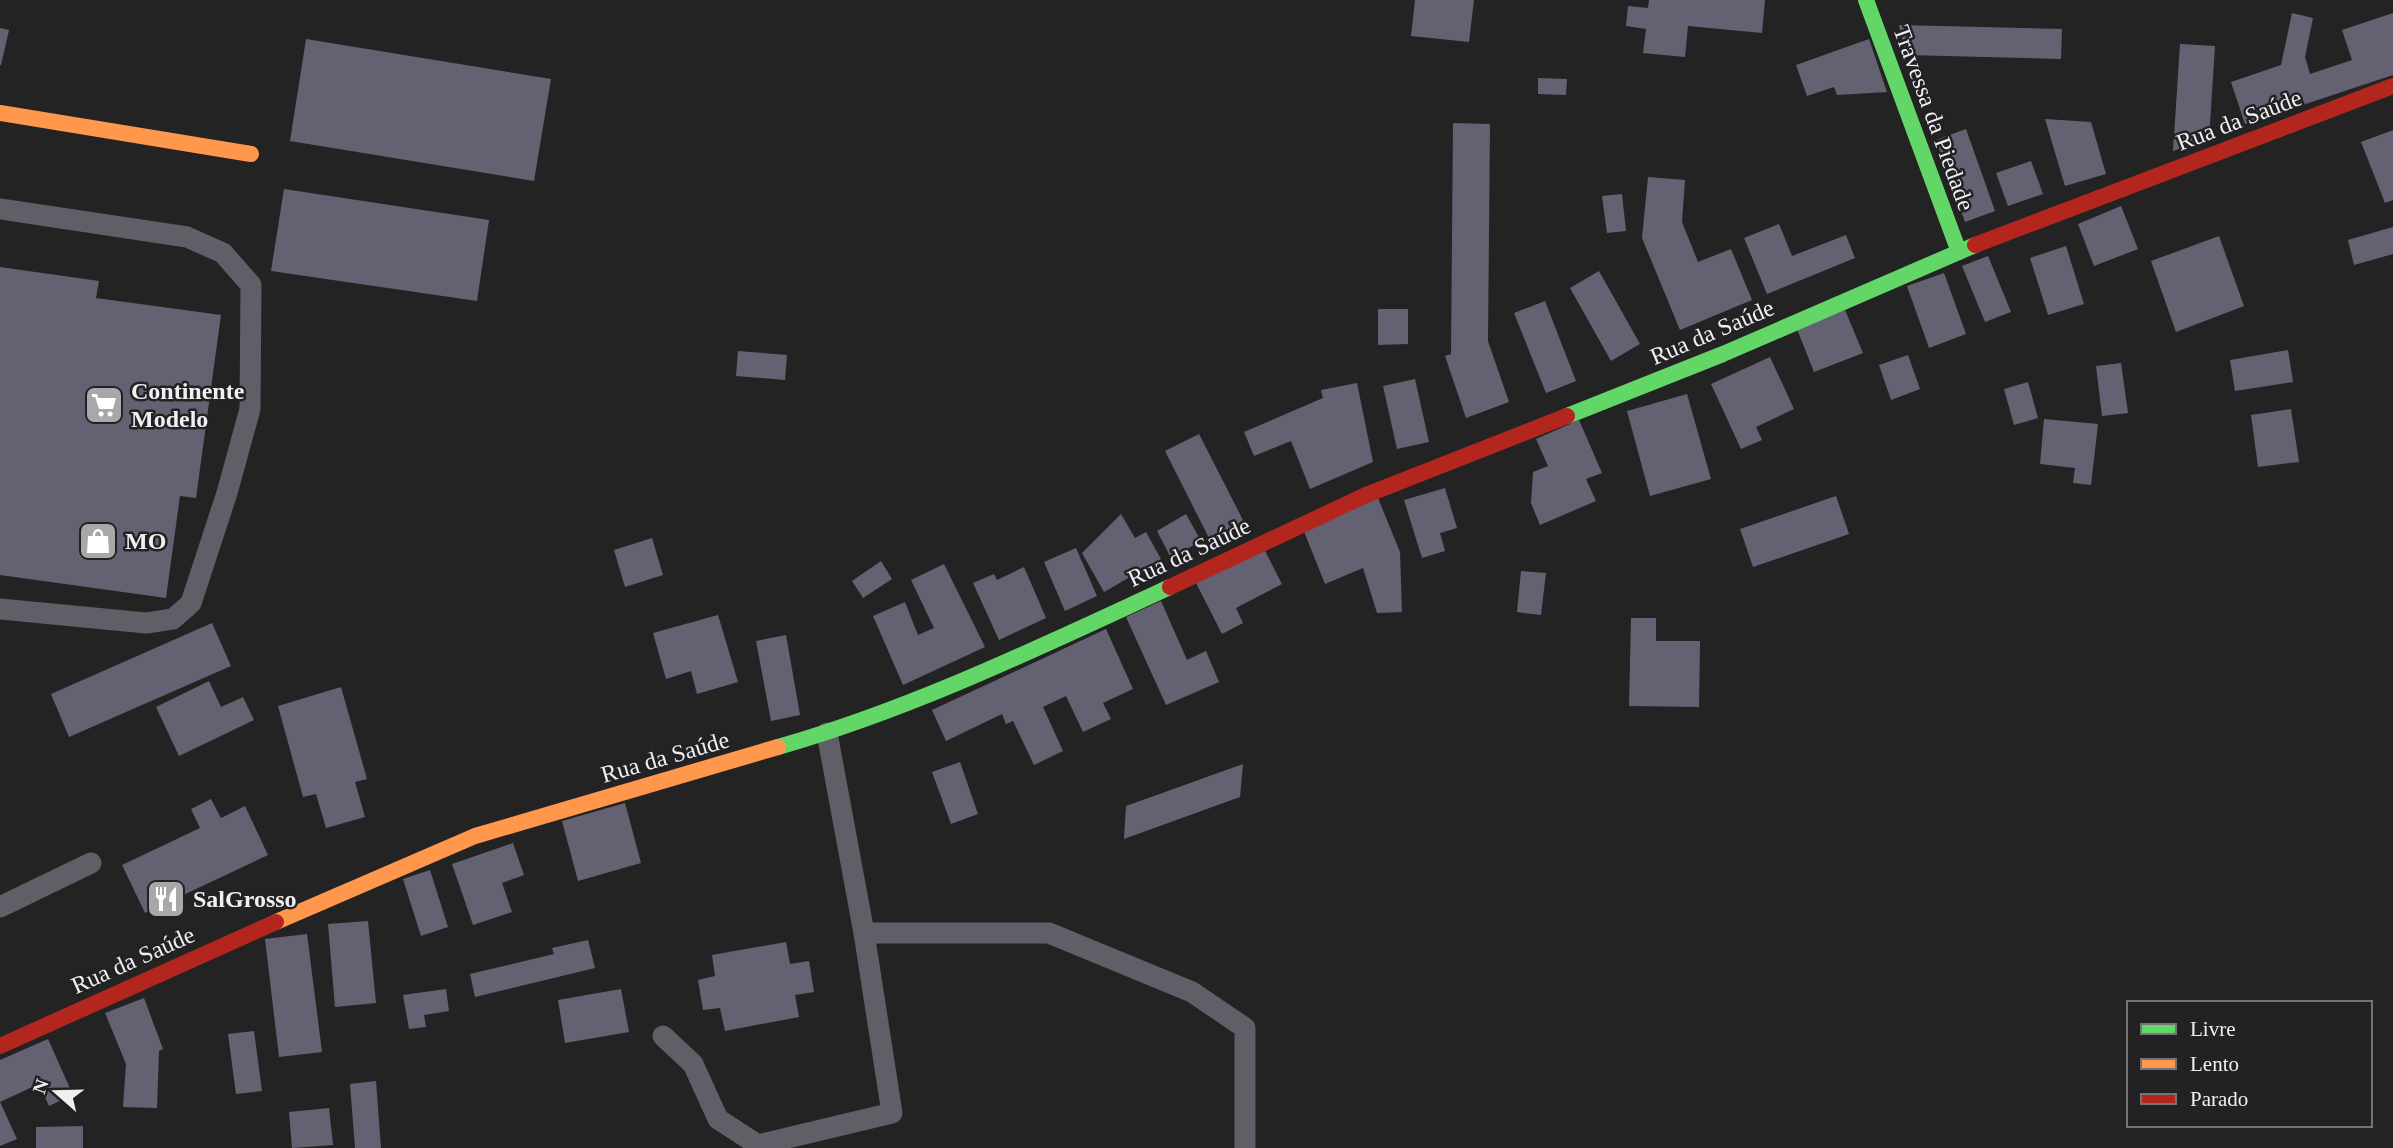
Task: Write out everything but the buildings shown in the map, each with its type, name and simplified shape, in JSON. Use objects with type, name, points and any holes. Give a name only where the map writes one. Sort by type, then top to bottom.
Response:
[{"type":"street","name":"Travessa da Piedade","points":[[1866,0],[1959,252]]},
{"type":"street","name":"Rua da Saúde","points":[[0,1046],[154,974],[475,836],[827,733],[1017,658],[1366,495],[1723,354],[1888,280],[2393,86]]},
{"type":"street","points":[[0,113],[251,154]]},
{"type":"lane","points":[[0,209],[187,237],[223,253],[251,285],[250,409],[227,493],[191,603],[173,619],[146,623],[0,609]]},
{"type":"lane","points":[[663,1036],[693,1064],[718,1119],[758,1145],[891,1113],[864,933],[827,733]]},
{"type":"lane","points":[[0,907],[91,863]]},
{"type":"lane","points":[[864,933],[1049,933],[1192,992],[1245,1028],[1245,1148]]},
{"type":"traffic: fast","points":[[1866,0],[1959,252]]},
{"type":"traffic: fast","points":[[1567,416],[1723,354],[1975,245]]},
{"type":"traffic: fast","points":[[778,747],[928,695],[1170,587]]},
{"type":"traffic: slow","points":[[0,113],[251,154]]},
{"type":"traffic: slow","points":[[276,922],[475,836],[778,747]]},
{"type":"traffic: jam","points":[[1975,245],[2393,86]]},
{"type":"traffic: jam","points":[[1170,587],[1366,495],[1567,416]]},
{"type":"traffic: jam","points":[[0,1046],[276,922]]},
{"type":"place","name":"Continente Modelo","points":[[104,405]]},
{"type":"place","name":"MO","points":[[98,541]]},
{"type":"place","name":"SalGrosso","points":[[166,899]]}]
